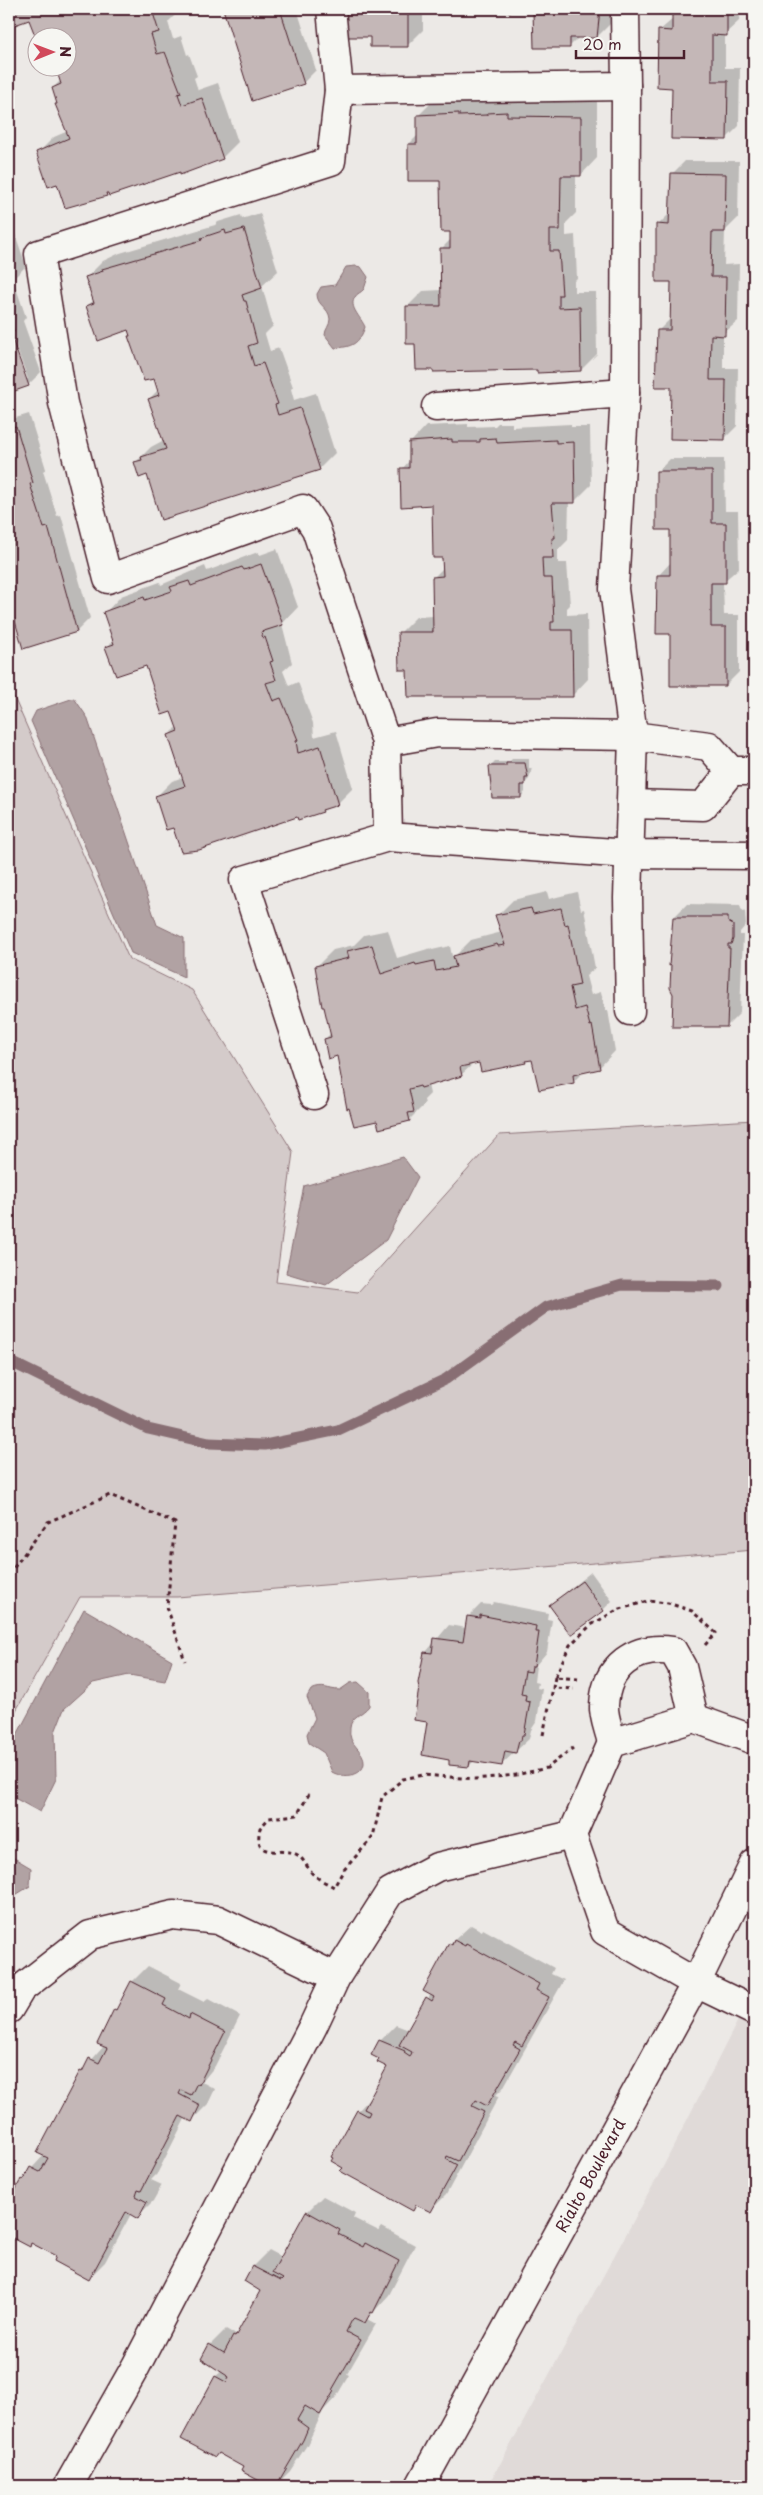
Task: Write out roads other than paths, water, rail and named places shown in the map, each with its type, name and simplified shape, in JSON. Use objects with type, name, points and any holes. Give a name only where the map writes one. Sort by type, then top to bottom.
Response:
[{"type":"street","points":[[331,9],[339,90],[331,161],[39,254],[63,403],[108,579],[303,509],[316,529],[386,742],[388,837]]},
{"type":"street","points":[[626,9],[625,394],[614,589],[633,736],[630,854],[630,1011]]},
{"type":"street","points":[[339,90],[626,86]]},
{"type":"street","points":[[436,407],[625,394]]},
{"type":"street","points":[[386,742],[438,733],[633,736],[709,746],[743,771],[703,806],[631,804]]},
{"type":"street","points":[[314,1095],[244,880],[388,837],[630,854],[754,855]]},
{"type":"street","points":[[694,1718],[682,1667],[673,1650],[657,1648],[634,1655],[615,1669],[609,1678],[603,1706],[612,1743],[572,1835],[605,1932],[696,1983],[754,2011]]},
{"type":"street","points":[[612,1743],[694,1718],[754,1740]]},
{"type":"street","points":[[68,2486],[136,2366],[313,2026],[336,1977],[390,1892],[437,1867],[572,1835]]},
{"type":"street","name":"Rialto Boulevard","points":[[420,2486],[696,1983],[754,1864]]},
{"type":"street","points":[[9,2009],[21,1989],[90,1935],[173,1915],[218,1920],[336,1977]]},
{"type":"waterway","points":[[9,1361],[148,1429],[209,1443],[265,1445],[338,1430],[446,1379],[546,1307],[622,1285],[719,1286]]}]
